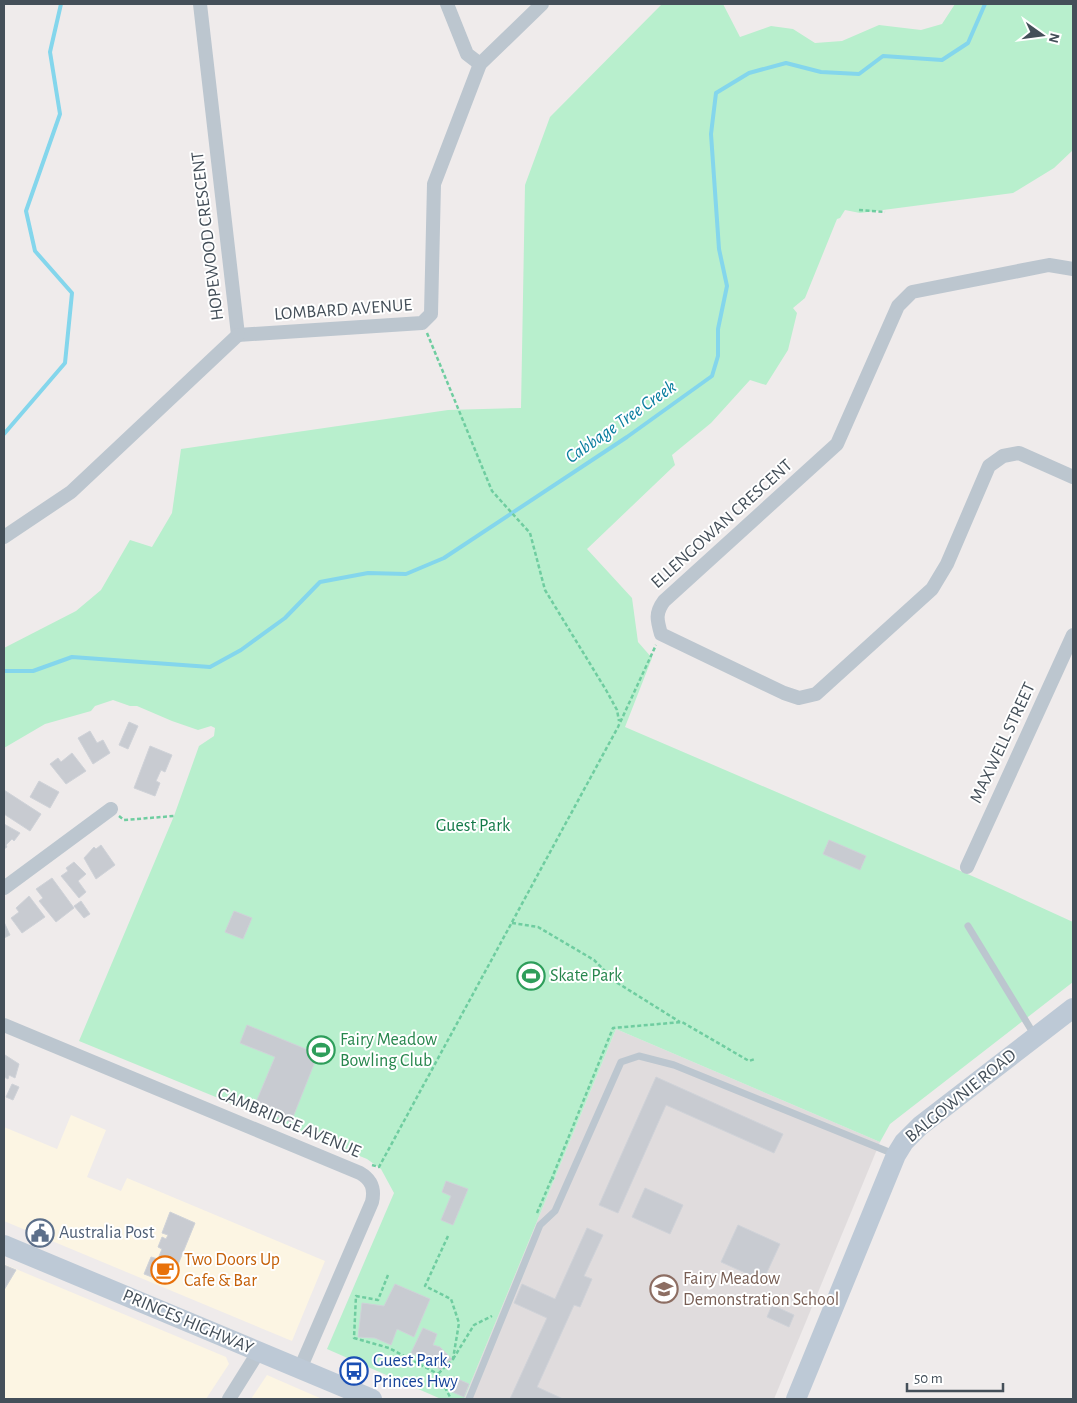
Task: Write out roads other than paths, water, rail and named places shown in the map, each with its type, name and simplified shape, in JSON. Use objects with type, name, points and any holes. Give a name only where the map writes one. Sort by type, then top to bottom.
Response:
[{"type":"main road","name":"BALGOWNIE ROAD","points":[[796,1399],[896,1155],[904,1142],[920,1126],[1073,1008]]},
{"type":"main road","name":"PRINCES HIGHWAY","points":[[4,1244],[372,1399]]},
{"type":"street","name":"HOPEWOOD CRESCENT","points":[[4,537],[71,492],[238,335],[200,4]]},
{"type":"street","points":[[448,4],[467,54],[480,64]]},
{"type":"street","name":"LOMBARD AVENUE","points":[[238,335],[422,323],[430,314],[434,184],[480,64],[542,4]]},
{"type":"street","name":"ELLENGOWAN CRESCENT","points":[[1073,270],[1049,265],[912,292],[898,306],[838,444],[664,601],[657,610],[657,621],[661,634],[784,693],[799,698],[816,694],[932,589],[947,564],[989,466],[1003,456],[1019,453],[1073,477]]},
{"type":"street","name":"MAXWELL STREET","points":[[967,867],[1073,636]]},
{"type":"street","points":[[4,888],[111,809]]},
{"type":"street","name":"CAMBRIDGE AVENUE","points":[[4,1025],[360,1173],[370,1181],[373,1194],[372,1202],[300,1369]]},
{"type":"street","points":[[229,1399],[259,1351]]},
{"type":"lane","points":[[968,926],[1035,1036]]},
{"type":"lane","points":[[469,1399],[540,1226],[555,1211],[621,1062],[639,1056],[674,1065],[896,1155]]},
{"type":"waterway","points":[[4,434],[65,363],[72,293],[35,251],[26,211],[60,114],[50,52],[61,4]]},
{"type":"waterway","name":"Cabbage Tree Creek","points":[[4,671],[33,671],[72,657],[210,667],[241,650],[285,618],[320,582],[368,573],[406,574],[444,558],[627,437],[712,376],[718,356],[718,329],[727,286],[719,249],[711,134],[716,93],[749,73],[786,63],[821,72],[859,74],[883,56],[942,60],[968,43],[985,4]]},
{"type":"place","name":"Skate Park","points":[[531,976]]},
{"type":"place","name":"Fairy Meadow Bowling Club","points":[[321,1050]]},
{"type":"place","name":"Australia Post","points":[[40,1233]]},
{"type":"place","name":"Two Doors Up Cafe & Bar","points":[[165,1270]]},
{"type":"place","name":"Fairy Meadow Demonstration School","points":[[664,1289]]},
{"type":"place","name":"Guest Park, Princes Hwy","points":[[354,1371]]},
{"type":"park label","name":"Guest Park","points":[[473,826]]}]
